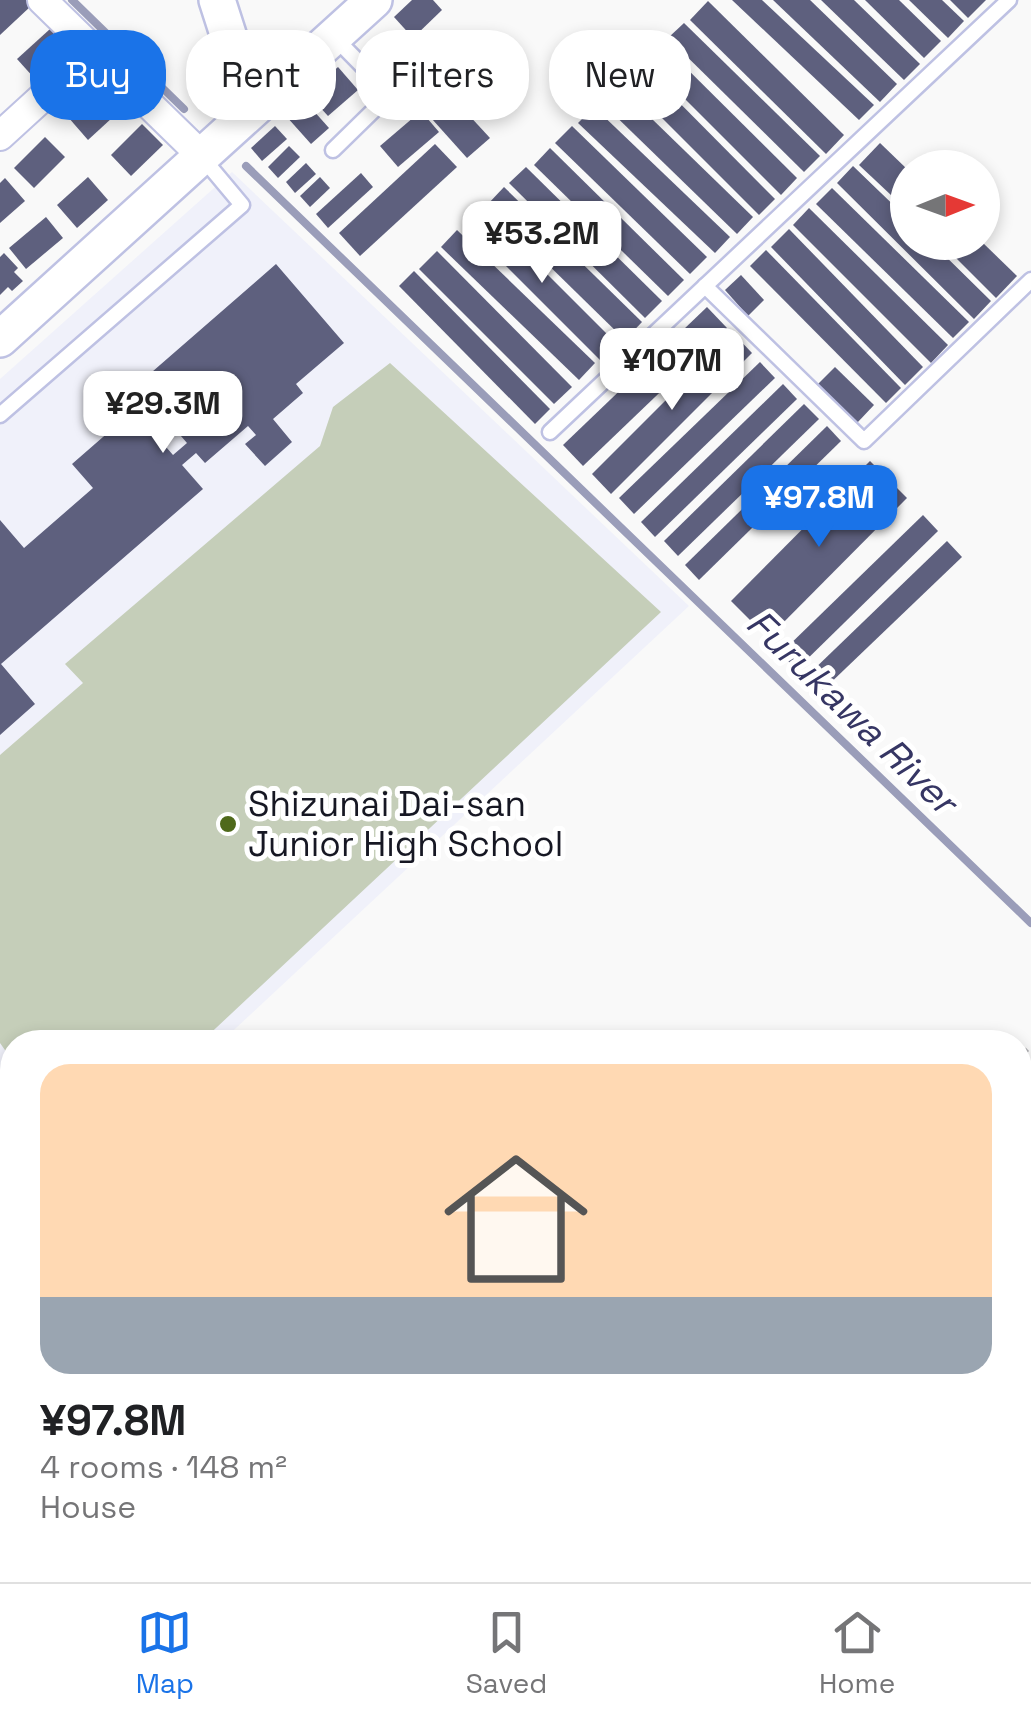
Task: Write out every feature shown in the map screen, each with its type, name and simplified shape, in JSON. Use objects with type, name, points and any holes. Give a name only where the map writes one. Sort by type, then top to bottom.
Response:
[{"type":"street","points":[[42,0],[71,30]]},
{"type":"street","points":[[217,0],[227,30]]},
{"type":"street","points":[[336,34],[374,0]]},
{"type":"street","points":[[0,136],[30,108]]},
{"type":"street","points":[[164,120],[201,155]]},
{"type":"street","points":[[0,338],[240,120]]},
{"type":"lane","points":[[550,432],[1009,0]]},
{"type":"lane","points":[[336,38],[356,59]]},
{"type":"lane","points":[[333,150],[364,120]]},
{"type":"lane","points":[[0,415],[242,205],[201,155]]},
{"type":"lane","points":[[706,286],[864,440],[1031,280]]},
{"type":"shaded area","name":"Shizunai Dai-san Junior High School","points":[[232,172],[689,606],[234,1030],[0,1030],[0,379]]},
{"type":"green space","name":"Shizunai Dai-san Junior High School","points":[[390,363],[661,612],[214,1030],[0,1030],[0,755],[83,683],[65,664],[320,446],[333,407]]},
{"type":"building","points":[[0,0],[26,0],[31,6],[0,35]]},
{"type":"building","points":[[412,0],[433,0],[442,10],[421,30],[406,30],[394,17]]},
{"type":"building","points":[[732,0],[762,0],[874,105],[859,120]]},
{"type":"building","points":[[773,0],[810,0],[897,84],[880,102]]},
{"type":"building","points":[[821,0],[854,0],[920,64],[904,80]]},
{"type":"building","points":[[865,0],[899,0],[941,41],[924,58]]},
{"type":"building","points":[[909,0],[942,0],[964,21],[948,38]]},
{"type":"building","points":[[950,0],[986,0],[968,18]]},
{"type":"building","points":[[708,1],[844,135],[826,154],[690,20]]},
{"type":"building","points":[[684,23],[820,156],[804,172],[691,61],[691,30],[677,30]]},
{"type":"building","points":[[30,47],[30,73],[17,59]]},
{"type":"building","points":[[336,69],[356,92],[336,109]]},
{"type":"building","points":[[691,73],[797,178],[781,195],[691,105]]},
{"type":"building","points":[[691,114],[775,199],[759,215],[664,120],[691,120]]},
{"type":"building","points":[[71,120],[110,120],[88,140]]},
{"type":"building","points":[[290,120],[322,120],[329,128],[311,144]]},
{"type":"building","points":[[410,120],[429,120],[439,132],[398,167],[380,146]]},
{"type":"building","points":[[433,120],[473,120],[490,138],[467,158]]},
{"type":"building","points":[[608,120],[730,237],[715,253],[578,123]]},
{"type":"building","points":[[620,120],[653,120],[753,217],[737,234]]},
{"type":"building","points":[[142,124],[163,145],[131,176],[111,155]]},
{"type":"building","points":[[275,126],[287,139],[262,161],[251,148]]},
{"type":"building","points":[[572,126],[707,257],[690,274],[555,143]]},
{"type":"building","points":[[45,137],[65,157],[34,188],[14,168]]},
{"type":"building","points":[[880,143],[890,153],[890,194],[859,165]]},
{"type":"building","points":[[435,144],[457,167],[360,256],[339,233]]},
{"type":"building","points":[[289,146],[300,157],[278,178],[268,167]]},
{"type":"building","points":[[550,148],[684,280],[668,296],[534,165]]},
{"type":"building","points":[[306,163],[316,174],[295,193],[286,182]]},
{"type":"building","points":[[853,166],[890,202],[890,236],[837,183]]},
{"type":"building","points":[[526,167],[662,301],[645,318],[509,183]]},
{"type":"building","points":[[361,173],[373,187],[328,228],[316,214]]},
{"type":"building","points":[[88,177],[108,200],[77,228],[57,205]]},
{"type":"building","points":[[320,177],[330,188],[310,207],[300,196]]},
{"type":"building","points":[[5,178],[25,201],[0,223],[0,183]]},
{"type":"building","points":[[504,187],[642,322],[625,340],[487,205]]},
{"type":"building","points":[[832,188],[890,245],[890,260],[906,260],[969,322],[953,338],[816,204]]},
{"type":"building","points":[[809,208],[948,345],[931,363],[793,225]]},
{"type":"building","points":[[482,209],[619,346],[603,363],[466,226]]},
{"type":"building","points":[[46,217],[63,238],[26,269],[9,248]]},
{"type":"building","points":[[789,229],[923,367],[905,385],[771,247]]},
{"type":"building","points":[[457,230],[595,363],[579,380],[441,247]]},
{"type":"building","points":[[766,250],[901,388],[886,403],[750,266]]},
{"type":"building","points":[[437,251],[572,387],[554,404],[419,269]]},
{"type":"building","points":[[4,253],[18,268],[14,272],[23,281],[0,295],[0,257]]},
{"type":"building","points":[[1000,259],[1017,276],[996,298],[958,260]]},
{"type":"building","points":[[915,260],[949,260],[991,301],[974,319]]},
{"type":"building","points":[[276,264],[344,343],[296,384],[303,393],[273,419],[292,442],[265,466],[245,444],[256,435],[248,426],[205,463],[196,453],[182,465],[203,489],[1,664],[35,704],[0,735],[0,520],[24,548],[93,488],[72,464],[134,410],[173,455],[187,443],[137,385]]},
{"type":"building","points":[[414,271],[550,409],[535,424],[399,286]]},
{"type":"building","points":[[741,275],[764,300],[748,316],[725,290]]},
{"type":"building","points":[[707,307],[727,328],[583,466],[563,445]]},
{"type":"building","points":[[733,333],[752,353],[611,494],[592,474]]},
{"type":"building","points":[[760,362],[775,378],[634,514],[619,498]]},
{"type":"building","points":[[835,367],[874,405],[857,423],[818,384]]},
{"type":"building","points":[[783,384],[797,399],[655,537],[641,522]]},
{"type":"building","points":[[804,404],[819,419],[678,556],[664,541]]},
{"type":"building","points":[[827,426],[841,441],[699,580],[685,565]]},
{"type":"building","points":[[870,461],[907,498],[768,638],[731,601]]},
{"type":"building","points":[[923,515],[938,531],[796,670],[781,653]]},
{"type":"building","points":[[947,541],[962,557],[822,691],[807,676]]},
{"type":"waterway","name":"Furukawa River","points":[[72,0],[184,109]]},
{"type":"waterway","name":"Furukawa River","points":[[246,166],[1031,923]]},
{"type":"place","name":"Shizunai Dai-san Junior High School","points":[[228,824]]}]
